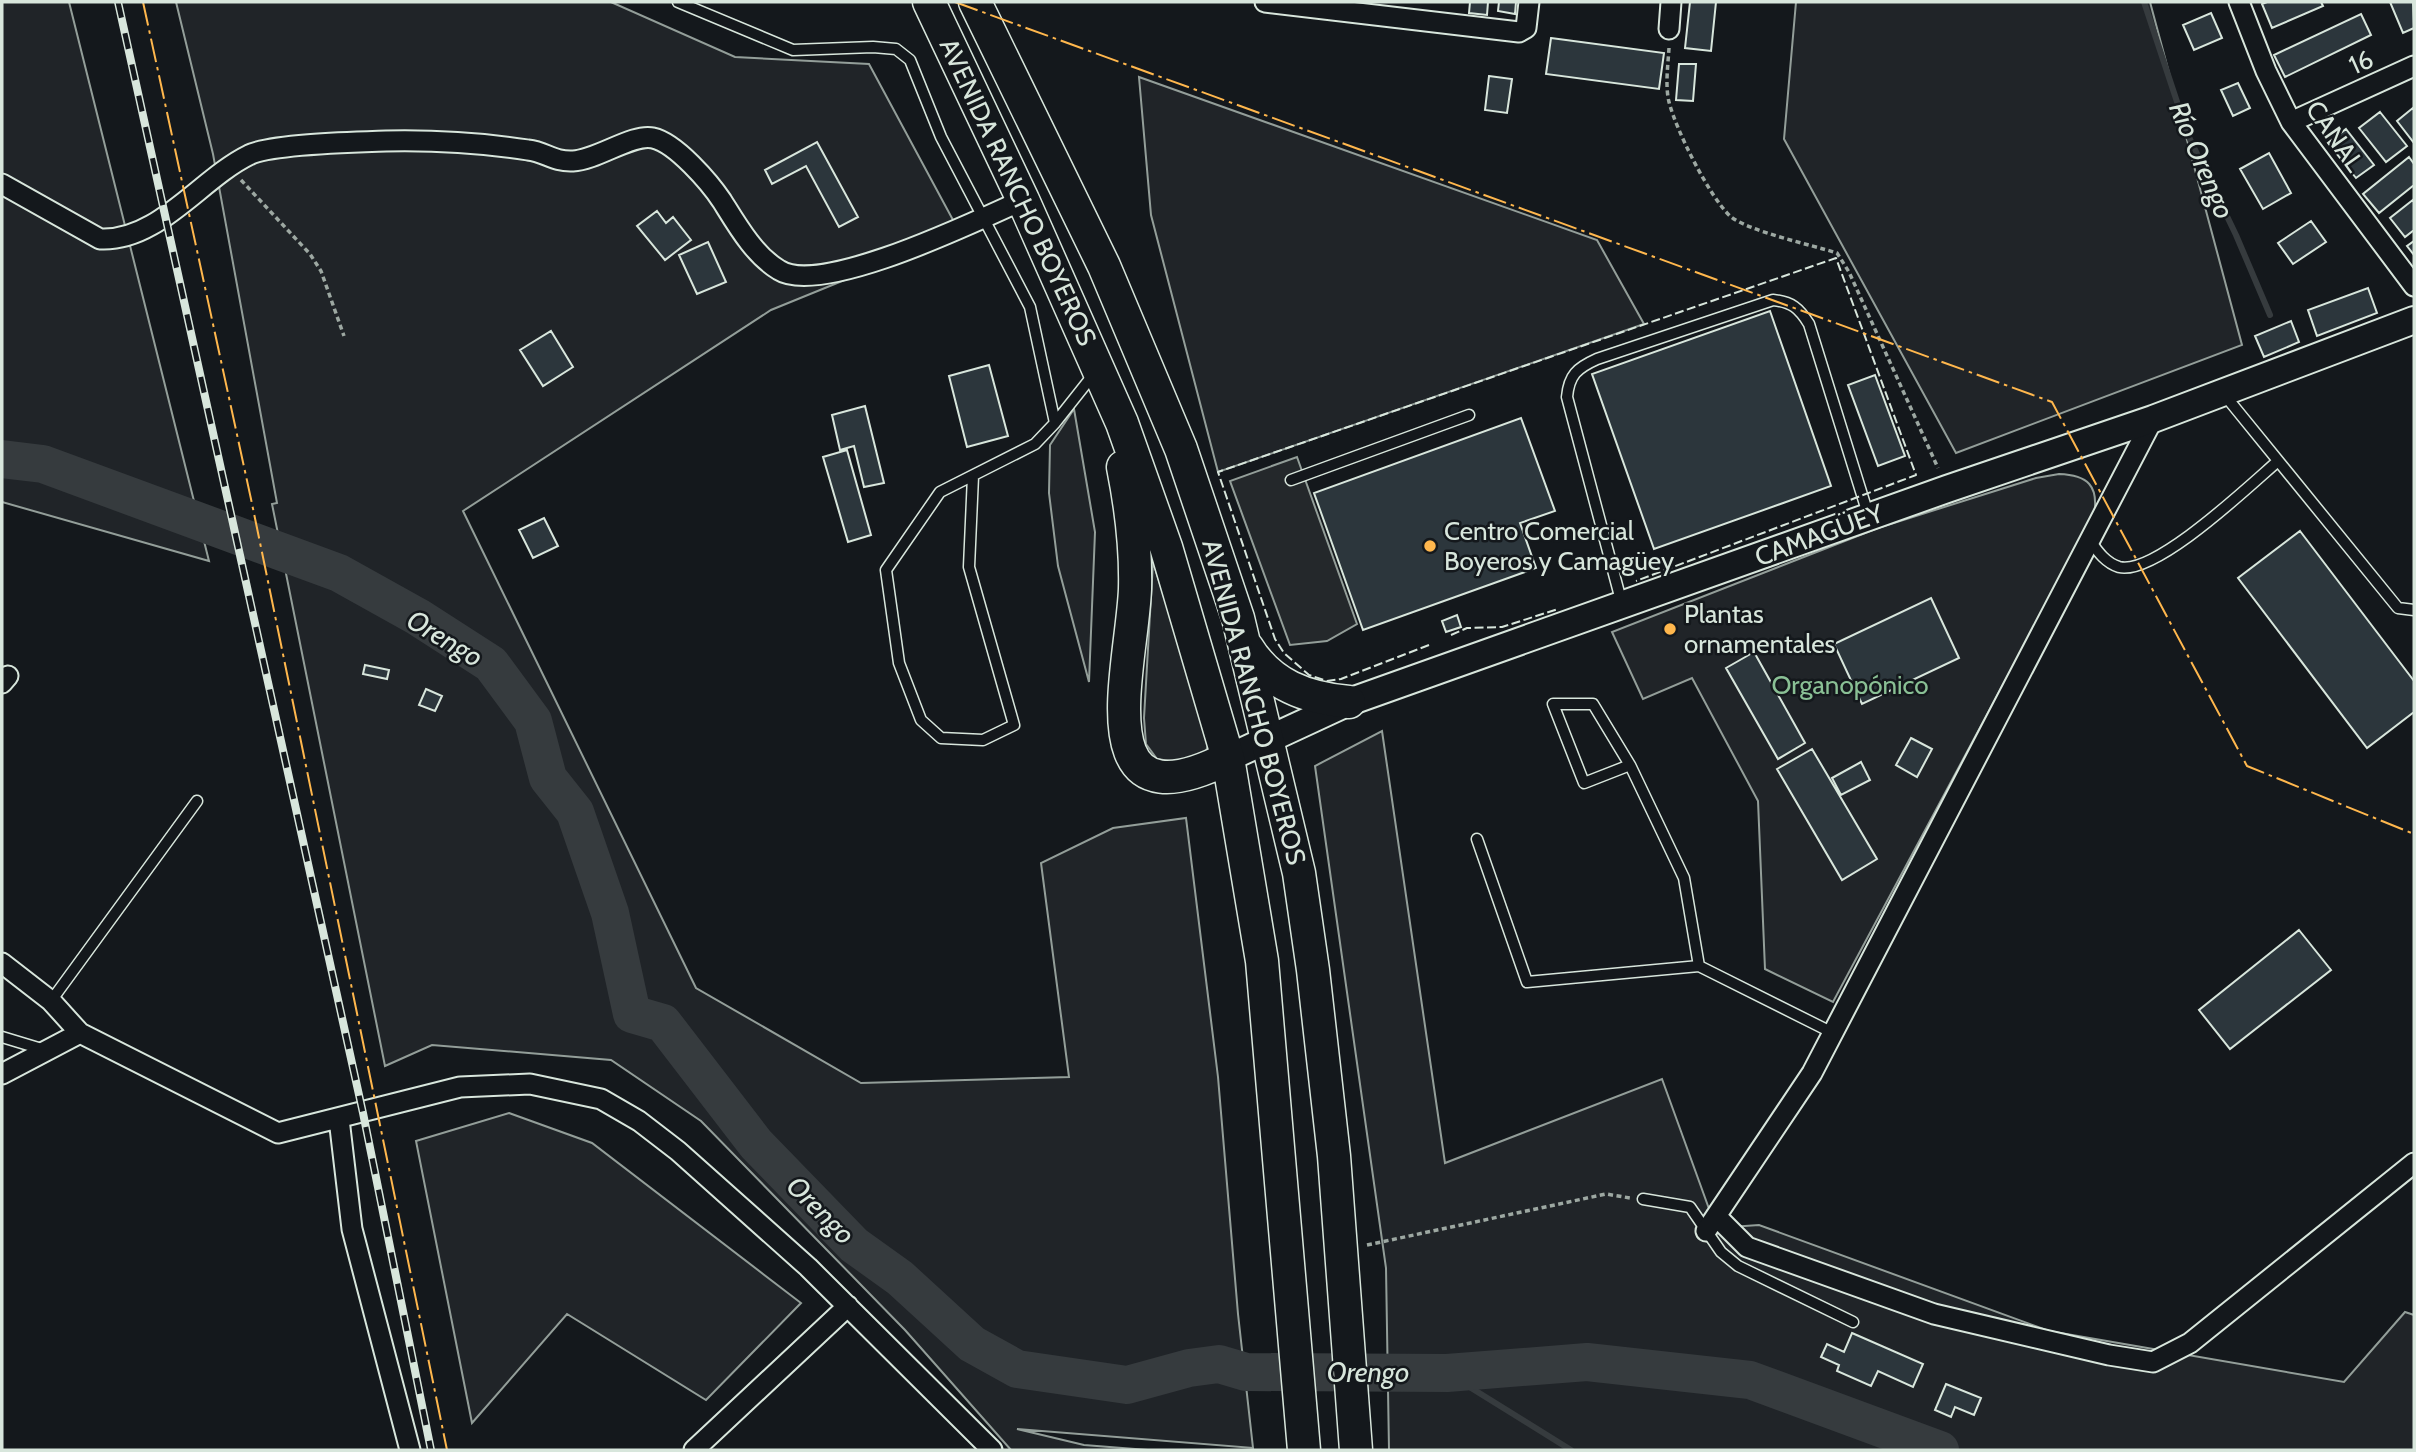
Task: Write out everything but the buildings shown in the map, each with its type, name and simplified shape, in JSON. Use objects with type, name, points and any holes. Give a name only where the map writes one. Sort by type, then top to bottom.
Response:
[{"type":"highway","name":"AVENIDA RANCHO BOYEROS","points":[[929,2],[1099,367],[1163,535],[1228,758],[1262,961],[1303,1440]]},
{"type":"highway","name":"AVENIDA RANCHO BOYEROS","points":[[975,2],[1114,289],[1181,449],[1238,618],[1299,873],[1311,958],[1342,1251],[1355,1445]]},
{"type":"highway","points":[[1099,367],[1126,479],[1135,550],[1135,590],[1123,719],[1129,750],[1141,768],[1164,778],[1192,774],[1228,758]]},
{"type":"highway","points":[[1238,618],[1245,645],[1254,658],[1282,684],[1317,698],[1349,702]]},
{"type":"main road","name":"CAMAGÜEY","points":[[1228,758],[1349,702],[1947,489],[2153,419],[2414,320]]},
{"type":"street","points":[[1265,2],[1518,33],[1526,28],[1528,2]]},
{"type":"street","points":[[1669,29],[1671,2]]},
{"type":"street","name":"CANAL","points":[[2239,2],[2256,50],[2291,122],[2414,286]]},
{"type":"street","name":"16","points":[[2291,122],[2414,66]]},
{"type":"street","points":[[2,184],[100,239],[117,240],[145,228],[250,154],[276,149],[388,141],[533,150],[556,162],[581,161],[642,137],[655,138],[707,177],[748,240],[780,272],[816,276],[859,267],[1023,200]]},
{"type":"street","points":[[2153,419],[1812,1073],[1711,1224],[1747,1247],[1934,1314],[2109,1355],[2153,1362],[2190,1343],[2414,1163]]},
{"type":"street","points":[[2,963],[51,1002],[80,1033],[278,1133],[460,1087],[530,1084],[601,1099],[639,1121],[678,1151],[848,1306],[992,1450]]},
{"type":"street","points":[[2,1074],[80,1033]]},
{"type":"street","points":[[339,1119],[352,1229],[410,1450]]},
{"type":"street","points":[[694,1450],[848,1306]]},
{"type":"lane","points":[[678,2],[793,50],[896,49],[910,60],[941,137],[1030,307],[1055,423]]},
{"type":"lane","points":[[1622,605],[1567,397],[1569,380],[1578,368],[1597,359],[1773,300],[1787,301],[1799,308],[1809,324],[1869,517]]},
{"type":"lane","points":[[973,476],[968,567],[1014,724],[983,740],[941,738],[921,720],[899,663],[886,570],[940,492],[1035,444],[1099,367]]},
{"type":"lane","points":[[2223,393],[2398,608],[2414,610]]},
{"type":"lane","points":[[1291,480],[1469,415]]},
{"type":"lane","points":[[2091,542],[2103,558],[2119,567],[2140,566],[2176,546],[2278,461]]},
{"type":"lane","points":[[1630,765],[1584,783],[1553,704],[1593,704],[1630,765],[1684,878],[1699,966]]},
{"type":"lane","points":[[51,1002],[197,801]]},
{"type":"lane","points":[[1477,839],[1527,982],[1699,966],[1833,1033]]},
{"type":"lane","points":[[2,1037],[45,1050]]},
{"type":"lane","points":[[1643,1199],[1690,1207],[1711,1224],[1721,1252],[1738,1266],[1853,1322]]},
{"type":"path","points":[[1669,29],[1668,100],[1680,135],[1704,180],[1730,216],[1764,231],[1837,253],[1849,272],[1947,489]]},
{"type":"path","points":[[231,168],[310,254],[321,271],[344,336]]},
{"type":"path","points":[[1342,1251],[1606,1194],[1643,1199]]},
{"type":"green space","points":[[2,2],[69,2],[209,561],[2,502]]},
{"type":"green space","points":[[176,2],[611,2],[735,57],[869,64],[960,233],[771,310],[463,511],[696,988],[861,1083],[1069,1077],[1041,863],[1113,828],[1186,818],[1218,1077],[1238,1314],[1253,1448],[1017,1429],[1084,1445],[1148,1450],[1011,1450],[905,1330],[701,1121],[611,1060],[432,1045],[385,1066],[272,504],[277,503],[213,154]]},
{"type":"green space","points":[[1796,2],[2150,2],[2242,345],[1956,453],[1784,139]]},
{"type":"green space","points":[[1139,77],[1597,240],[1644,324],[1218,472],[1151,215]]},
{"type":"green space","points":[[1074,409],[1095,532],[1089,682],[1058,566],[1049,493],[1050,445]]},
{"type":"green space","name":"Organopónico","points":[[2059,474],[2077,477],[2089,484],[2095,496],[2094,515],[1833,1002],[1765,969],[1758,801],[1692,678],[1643,699],[1612,632],[1878,528],[2036,478]]},
{"type":"green space","points":[[1153,562],[1210,740],[1206,751],[1183,763],[1157,759],[1146,744],[1144,718]]},
{"type":"green space","points":[[1382,731],[1445,1163],[1662,1079],[1716,1228],[1759,1225],[2049,1331],[2344,1382],[2405,1312],[2414,1315],[2414,1450],[1389,1450],[1386,1268],[1315,766]]},
{"type":"green space","points":[[509,1113],[592,1143],[801,1303],[706,1400],[567,1314],[472,1423],[416,1141]]},
{"type":"shaded area","points":[[1297,457],[1357,624],[1327,641],[1290,645],[1230,481]]},
{"type":"waterway","name":"Río Orengo","points":[[2144,2],[2188,135],[2236,235],[2270,315]]},
{"type":"waterway","name":"Orengo","points":[[2,459],[43,464],[339,573],[418,617],[491,664],[533,721],[548,778],[575,812],[610,913],[632,1014],[663,1023],[756,1144],[854,1245],[900,1278],[972,1344],[1017,1369],[1127,1385],[1189,1368],[1219,1364],[1246,1372],[1447,1373],[1587,1362],[1750,1380],[1940,1450]]},
{"type":"waterway","points":[[1447,1373],[1571,1450]]},
{"type":"railway","points":[[118,2],[363,1113],[431,1450]]},
{"type":"fence","points":[[1429,645],[1341,679],[1327,681],[1309,675],[1284,653],[1275,639],[1218,472],[1836,258],[1916,475],[1636,581]]},
{"type":"fence","points":[[1451,635],[1467,628],[1502,627],[1558,609]]},
{"type":"power","points":[[143,2],[251,499],[447,1450]]},
{"type":"power","points":[[955,2],[2052,402],[2247,766],[2414,834]]},
{"type":"place","name":"Centro Comercial Boyeros y Camagüey","points":[[1430,546]]},
{"type":"place","name":"Plantas ornamentales","points":[[1670,629]]}]
